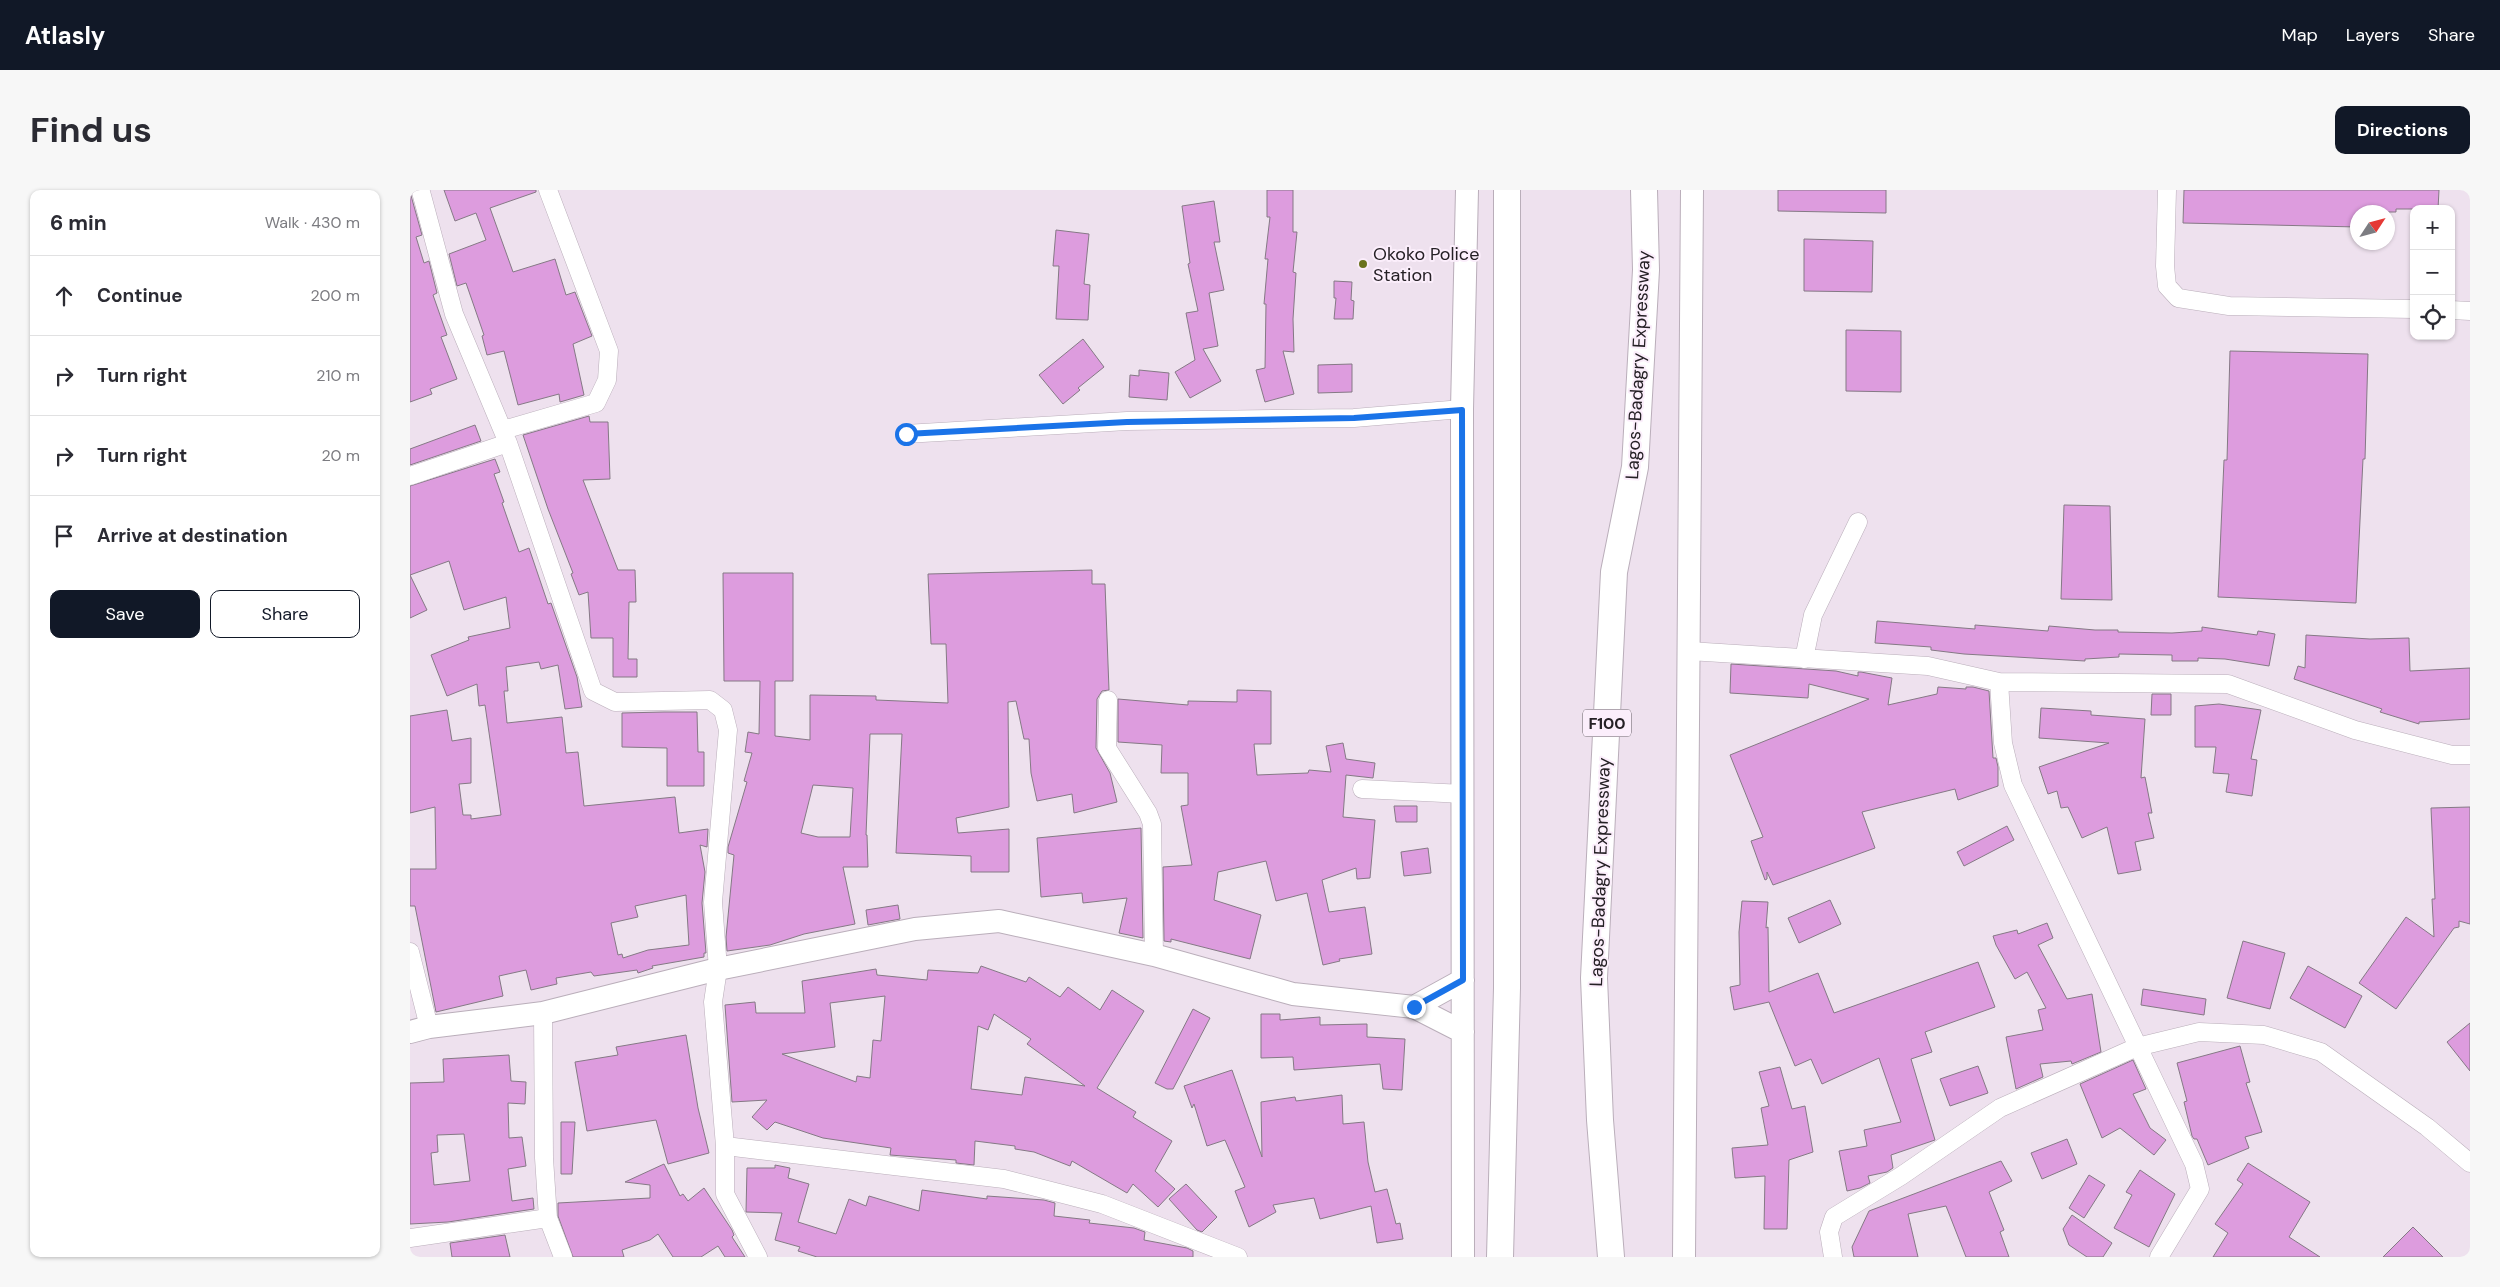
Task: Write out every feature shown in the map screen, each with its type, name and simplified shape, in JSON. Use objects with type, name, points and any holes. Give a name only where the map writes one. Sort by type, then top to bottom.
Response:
[{"type":"highway","points":[[1500,1257],[1507,988],[1507,190]]},
{"type":"highway","name":"Lagos-Badagry Expressway","points":[[1611,1257],[1600,1120],[1594,978],[1614,572],[1635,467],[1646,270],[1644,190]]},
{"type":"main road","points":[[1462,1257],[1464,794],[1462,410],[1467,190]]},
{"type":"main road","points":[[1684,1257],[1692,190]]},
{"type":"main road","points":[[419,1029],[543,1013],[718,969],[915,929],[999,921],[1154,955],[1293,994],[1414,1007],[1463,1032]]},
{"type":"main road","points":[[1414,1007],[1463,980]]},
{"type":"street","points":[[410,476],[596,403],[607,380],[609,351],[548,190]]},
{"type":"street","points":[[2167,190],[2166,279],[2167,286],[2178,298],[2229,306],[2410,309]]},
{"type":"street","points":[[421,192],[454,314],[506,437],[593,690],[615,702],[710,700],[723,710],[728,730],[713,902],[718,969],[713,1002],[725,1146],[725,1194],[758,1257]]},
{"type":"street","points":[[2455,310],[2470,311]]},
{"type":"street","points":[[906,434],[1127,422],[1354,418],[1462,410]]},
{"type":"street","points":[[1804,659],[1813,615],[1858,522]]},
{"type":"street","points":[[1689,651],[1928,666],[1999,682],[2228,684],[2355,730],[2452,755],[2470,755]]},
{"type":"street","points":[[1999,682],[2003,743],[2013,785],[2194,1164],[2200,1189],[2159,1257]]},
{"type":"street","points":[[1108,700],[1108,748],[1148,814],[1152,824],[1154,955]]},
{"type":"street","points":[[1362,788],[1464,794]]},
{"type":"street","points":[[410,952],[419,1029]]},
{"type":"street","points":[[543,1013],[544,1158],[548,1218],[564,1257]]},
{"type":"street","points":[[1833,1257],[1829,1232],[1834,1217],[1902,1176],[2000,1108],[2138,1047],[2199,1032],[2264,1035],[2321,1052],[2427,1127],[2470,1163]]},
{"type":"street","points":[[725,1146],[1004,1179],[1102,1204],[1238,1257]]},
{"type":"street","points":[[410,1238],[548,1218]]},
{"type":"building","points":[[444,190],[536,190],[536,192],[490,208],[513,272],[555,259],[566,295],[575,292],[592,336],[573,344],[584,395],[560,402],[559,394],[518,405],[504,351],[487,355],[482,336],[484,335],[466,283],[457,286],[449,254],[486,240],[476,213],[455,221]]},
{"type":"building","points":[[1267,190],[1293,190],[1293,232],[1297,232],[1293,272],[1296,273],[1293,319],[1294,352],[1283,351],[1294,394],[1265,402],[1256,370],[1265,368],[1266,304],[1264,304],[1268,259],[1265,259],[1270,217],[1267,217]]},
{"type":"building","points":[[1778,190],[1886,190],[1886,213],[1778,211]]},
{"type":"building","points":[[2184,190],[2439,190],[2438,205],[2410,205],[2410,209],[2396,209],[2395,212],[2395,205],[2350,205],[2350,227],[2183,223]]},
{"type":"building","points":[[410,192],[422,235],[416,237],[424,263],[429,261],[437,293],[433,295],[447,335],[441,337],[457,379],[430,389],[432,394],[410,402]]},
{"type":"building","points":[[1214,201],[1220,242],[1214,242],[1224,290],[1209,293],[1218,346],[1203,349],[1221,381],[1190,398],[1175,372],[1195,360],[1186,313],[1198,311],[1188,264],[1190,263],[1182,206]]},
{"type":"building","points":[[1056,230],[1089,234],[1084,284],[1090,285],[1088,320],[1056,319],[1059,266],[1053,266]]},
{"type":"building","points":[[1804,239],[1873,241],[1872,292],[1804,291]]},
{"type":"building","points":[[1334,281],[1352,282],[1353,319],[1334,319],[1336,298],[1334,298]]},
{"type":"building","points":[[1846,330],[1901,331],[1901,392],[1846,391]]},
{"type":"building","points":[[1083,339],[1104,367],[1078,388],[1080,390],[1063,404],[1039,375]]},
{"type":"building","points":[[2230,351],[2368,354],[2365,459],[2363,459],[2356,603],[2218,597],[2224,460],[2227,460]]},
{"type":"building","points":[[1352,364],[1352,392],[1318,393],[1318,365]]},
{"type":"building","points":[[1139,370],[1169,373],[1167,400],[1129,397],[1130,375],[1139,376]]},
{"type":"building","points":[[589,416],[590,422],[608,422],[610,479],[583,480],[618,570],[635,570],[636,602],[629,602],[628,659],[637,659],[637,677],[613,677],[613,638],[591,638],[588,592],[579,595],[571,574],[573,573],[548,509],[523,435]]},
{"type":"building","points":[[475,425],[481,441],[410,465],[410,449]]},
{"type":"building","points":[[495,459],[500,472],[494,474],[519,552],[529,548],[548,604],[551,603],[577,677],[582,707],[565,709],[558,665],[541,669],[539,662],[506,667],[508,691],[504,691],[507,723],[562,717],[566,753],[578,752],[584,806],[675,797],[679,833],[708,829],[707,847],[700,845],[705,872],[702,903],[706,953],[704,953],[704,957],[652,966],[653,968],[638,973],[637,970],[594,976],[591,972],[556,978],[557,984],[531,990],[526,970],[499,976],[503,996],[436,1012],[415,906],[410,906],[410,869],[436,869],[435,807],[410,813],[410,716],[447,710],[452,741],[471,738],[471,783],[459,784],[463,815],[471,815],[471,819],[501,815],[485,705],[479,706],[477,684],[447,696],[431,655],[469,640],[468,637],[510,628],[506,597],[464,610],[449,561],[410,575],[410,486]],"holes":[[[686,895],[689,945],[648,950],[623,958],[622,954],[618,955],[611,923],[638,917],[635,906]]]},
{"type":"building","points":[[2064,505],[2110,506],[2112,600],[2061,599]]},
{"type":"building","points":[[1092,570],[1092,584],[1105,584],[1109,690],[1102,691],[1097,699],[1096,748],[1110,773],[1117,802],[1074,813],[1072,794],[1037,801],[1031,773],[1029,739],[1024,739],[1016,701],[1008,702],[1009,807],[956,818],[958,833],[1009,829],[1009,872],[971,872],[971,856],[896,853],[902,734],[870,734],[866,835],[868,867],[843,867],[855,924],[804,934],[770,945],[727,951],[726,937],[734,855],[728,853],[728,847],[747,782],[744,781],[752,753],[745,752],[748,732],[759,734],[760,681],[724,681],[723,573],[793,573],[793,681],[775,681],[775,736],[810,740],[810,695],[876,696],[876,700],[948,703],[946,644],[931,644],[928,574]],"holes":[[[813,785],[853,788],[850,837],[818,837],[801,833]]]},
{"type":"building","points":[[410,575],[427,610],[410,618]]},
{"type":"building","points":[[1877,621],[1975,629],[1975,625],[2048,631],[2049,626],[2118,630],[2118,632],[2172,633],[2202,631],[2202,627],[2257,635],[2258,631],[2275,634],[2269,666],[2225,659],[2198,658],[2198,661],[2172,661],[2172,655],[2119,654],[2119,657],[2085,659],[2085,661],[1964,654],[1931,650],[1931,647],[1875,643]]},
{"type":"building","points":[[2306,635],[2370,639],[2409,638],[2410,671],[2470,668],[2470,719],[2419,722],[2419,724],[2380,712],[2382,709],[2294,679],[2298,666],[2305,668]]},
{"type":"building","points":[[1731,664],[1836,671],[1858,676],[1858,672],[1861,672],[1892,678],[1888,705],[1937,694],[1938,687],[1966,689],[1966,687],[1973,687],[1989,691],[1993,758],[1996,758],[1998,767],[1998,786],[1958,800],[1955,789],[1862,812],[1875,848],[1773,885],[1767,872],[1767,879],[1765,880],[1751,841],[1763,837],[1730,755],[1869,699],[1809,684],[1808,698],[1730,693]]},
{"type":"building","points":[[1237,690],[1271,691],[1271,744],[1254,744],[1257,775],[1308,773],[1309,770],[1331,772],[1326,746],[1343,743],[1346,759],[1375,763],[1373,778],[1346,775],[1343,817],[1375,820],[1370,878],[1357,879],[1356,868],[1322,880],[1329,912],[1365,907],[1372,954],[1339,959],[1340,961],[1323,965],[1307,893],[1276,901],[1266,861],[1218,872],[1214,900],[1261,915],[1250,959],[1171,939],[1171,942],[1164,941],[1163,867],[1192,865],[1181,806],[1188,805],[1188,773],[1161,773],[1162,745],[1118,742],[1118,699],[1188,705],[1188,701],[1237,702]]},
{"type":"building","points":[[2152,694],[2171,694],[2171,715],[2151,715]]},
{"type":"building","points":[[2219,704],[2261,710],[2251,759],[2257,760],[2252,796],[2226,792],[2229,774],[2213,773],[2216,747],[2195,747],[2195,706]]},
{"type":"building","points":[[2041,708],[2091,711],[2091,715],[2145,719],[2141,778],[2145,777],[2152,813],[2148,813],[2154,838],[2135,842],[2141,870],[2118,874],[2107,827],[2082,838],[2068,807],[2061,808],[2057,791],[2048,794],[2039,767],[2109,743],[2039,738]]},
{"type":"building","points":[[697,712],[698,752],[704,752],[704,786],[667,786],[667,748],[622,747],[622,713]]},
{"type":"building","points":[[1394,806],[1417,806],[1417,822],[1396,822]]},
{"type":"building","points":[[2470,807],[2470,924],[2459,921],[2459,927],[2454,928],[2396,1009],[2359,983],[2406,917],[2434,937],[2432,899],[2435,899],[2431,808]]},
{"type":"building","points":[[2007,826],[2014,840],[1964,866],[1957,852]]},
{"type":"building","points":[[1141,828],[1143,938],[1119,933],[1127,898],[1083,903],[1082,893],[1041,897],[1037,838]]},
{"type":"building","points":[[1428,848],[1431,873],[1404,876],[1401,852]]},
{"type":"building","points":[[1830,900],[1841,924],[1799,943],[1788,918]]},
{"type":"building","points":[[1742,901],[1768,902],[1766,928],[1768,927],[1769,992],[1818,973],[1834,1013],[1978,962],[1995,1007],[1925,1032],[1932,1052],[1911,1059],[1935,1140],[1891,1155],[1893,1168],[1887,1172],[1868,1176],[1870,1183],[1860,1188],[1847,1191],[1839,1151],[1867,1146],[1864,1130],[1901,1122],[1879,1058],[1822,1084],[1811,1059],[1795,1066],[1769,1002],[1734,1010],[1730,987],[1740,985],[1739,932]]},
{"type":"building","points":[[898,905],[900,919],[868,925],[866,910]]},
{"type":"building","points":[[2047,923],[2053,938],[2038,945],[2067,999],[2092,994],[2101,1052],[2072,1064],[2071,1061],[2040,1064],[2043,1077],[2016,1089],[2006,1037],[2043,1030],[2038,1010],[2046,1008],[2027,972],[2015,979],[1993,936],[2017,930],[2018,934]]},
{"type":"building","points":[[2243,941],[2285,953],[2270,1009],[2227,998]]},
{"type":"building","points":[[981,966],[1026,982],[1029,977],[1060,997],[1068,987],[1100,1010],[1112,990],[1144,1011],[1097,1088],[1136,1112],[1133,1117],[1172,1141],[1155,1171],[1175,1189],[1158,1207],[1133,1184],[1127,1193],[1072,1161],[1070,1166],[1034,1152],[1015,1149],[1015,1146],[975,1141],[974,1165],[956,1163],[956,1160],[890,1155],[891,1148],[823,1138],[775,1122],[767,1130],[752,1117],[767,1100],[732,1102],[725,1005],[755,1002],[756,1013],[805,1013],[802,981],[876,969],[877,975],[927,980],[928,970],[978,973]],"holes":[[[885,996],[881,1041],[873,1040],[870,1078],[857,1076],[856,1082],[782,1054],[835,1047],[830,1003]],[[994,1014],[1031,1039],[1027,1044],[1085,1086],[1025,1077],[1022,1095],[971,1089],[978,1026],[988,1030]]]},
{"type":"building","points":[[2308,966],[2362,996],[2345,1028],[2290,998]]},
{"type":"building","points":[[2143,989],[2206,999],[2204,1015],[2141,1005]]},
{"type":"building","points":[[1193,1009],[1210,1018],[1173,1089],[1167,1089],[1155,1083]]},
{"type":"building","points":[[1261,1014],[1280,1014],[1280,1020],[1320,1017],[1320,1025],[1367,1024],[1367,1037],[1405,1039],[1402,1090],[1383,1089],[1380,1064],[1294,1070],[1293,1057],[1261,1058]]},
{"type":"building","points":[[2470,1023],[2470,1071],[2447,1042]]},
{"type":"building","points":[[686,1035],[698,1108],[709,1153],[668,1164],[656,1120],[587,1131],[575,1062],[618,1055],[616,1047]]},
{"type":"building","points":[[2240,1046],[2250,1082],[2246,1083],[2262,1132],[2245,1137],[2249,1148],[2208,1165],[2197,1139],[2194,1139],[2192,1136],[2184,1102],[2187,1101],[2177,1063]]},
{"type":"building","points":[[509,1055],[511,1081],[526,1082],[525,1104],[508,1103],[509,1138],[522,1137],[526,1166],[508,1169],[512,1201],[533,1198],[534,1209],[448,1222],[410,1224],[410,1083],[444,1082],[443,1059]],"holes":[[[464,1134],[470,1181],[434,1185],[431,1153],[438,1152],[437,1135]]]},
{"type":"building","points":[[2133,1060],[2146,1089],[2133,1094],[2150,1128],[2166,1140],[2154,1155],[2120,1128],[2102,1138],[2080,1084]]},
{"type":"building","points":[[1978,1066],[1988,1093],[1950,1106],[1940,1079]]},
{"type":"building","points":[[1780,1067],[1792,1109],[1805,1106],[1813,1152],[1789,1160],[1787,1229],[1764,1229],[1765,1176],[1735,1178],[1732,1148],[1768,1145],[1761,1108],[1769,1106],[1759,1072]]},
{"type":"building","points":[[1232,1070],[1262,1157],[1261,1102],[1295,1097],[1296,1101],[1342,1095],[1343,1124],[1364,1122],[1368,1162],[1375,1192],[1387,1189],[1396,1224],[1400,1223],[1403,1239],[1377,1243],[1371,1206],[1320,1219],[1314,1198],[1273,1205],[1276,1212],[1249,1227],[1235,1191],[1245,1187],[1225,1140],[1207,1146],[1194,1104],[1192,1108],[1184,1086]]},
{"type":"building","points":[[561,1122],[575,1122],[572,1174],[561,1174]]},
{"type":"building","points":[[2067,1139],[2077,1164],[2042,1179],[2031,1153]]},
{"type":"building","points":[[2001,1161],[2012,1181],[1989,1192],[2004,1230],[2000,1232],[2009,1257],[1966,1257],[1946,1206],[1908,1214],[1918,1257],[1854,1257],[1852,1247],[1869,1211]]},
{"type":"building","points":[[2248,1163],[2310,1202],[2289,1237],[2320,1257],[2213,1257],[2228,1233],[2215,1224],[2243,1184],[2237,1180]]},
{"type":"building","points":[[664,1164],[680,1196],[683,1194],[688,1201],[704,1188],[732,1230],[734,1235],[732,1237],[745,1257],[725,1257],[718,1246],[701,1257],[673,1257],[658,1234],[650,1240],[622,1250],[624,1257],[573,1257],[558,1216],[558,1203],[650,1198],[650,1185],[625,1182]]},
{"type":"building","points":[[775,1165],[790,1168],[788,1178],[809,1184],[798,1222],[836,1234],[849,1199],[866,1206],[869,1196],[919,1211],[922,1190],[987,1199],[987,1196],[1044,1200],[1055,1203],[1054,1216],[1090,1220],[1089,1223],[1134,1228],[1145,1232],[1144,1240],[1187,1248],[1193,1251],[1193,1257],[817,1257],[798,1251],[800,1247],[775,1240],[782,1213],[746,1212],[747,1168],[775,1168]]},
{"type":"building","points":[[2140,1170],[2175,1194],[2149,1247],[2114,1228],[2132,1195],[2126,1192]]},
{"type":"building","points":[[2089,1175],[2105,1185],[2084,1218],[2069,1208]]},
{"type":"building","points":[[1186,1184],[1217,1217],[1202,1232],[1197,1230],[1169,1199]]},
{"type":"building","points":[[2072,1215],[2112,1243],[2103,1257],[2087,1257],[2069,1245],[2063,1229]]},
{"type":"building","points":[[2413,1227],[2443,1257],[2383,1257]]},
{"type":"building","points":[[505,1235],[510,1257],[452,1257],[450,1243]]},
{"type":"place","name":"Okoko Police Station","points":[[1363,264]]},
{"type":"route","points":[[906,434],[1127,422],[1354,418],[1462,410],[1463,980],[1414,1007]]}]
